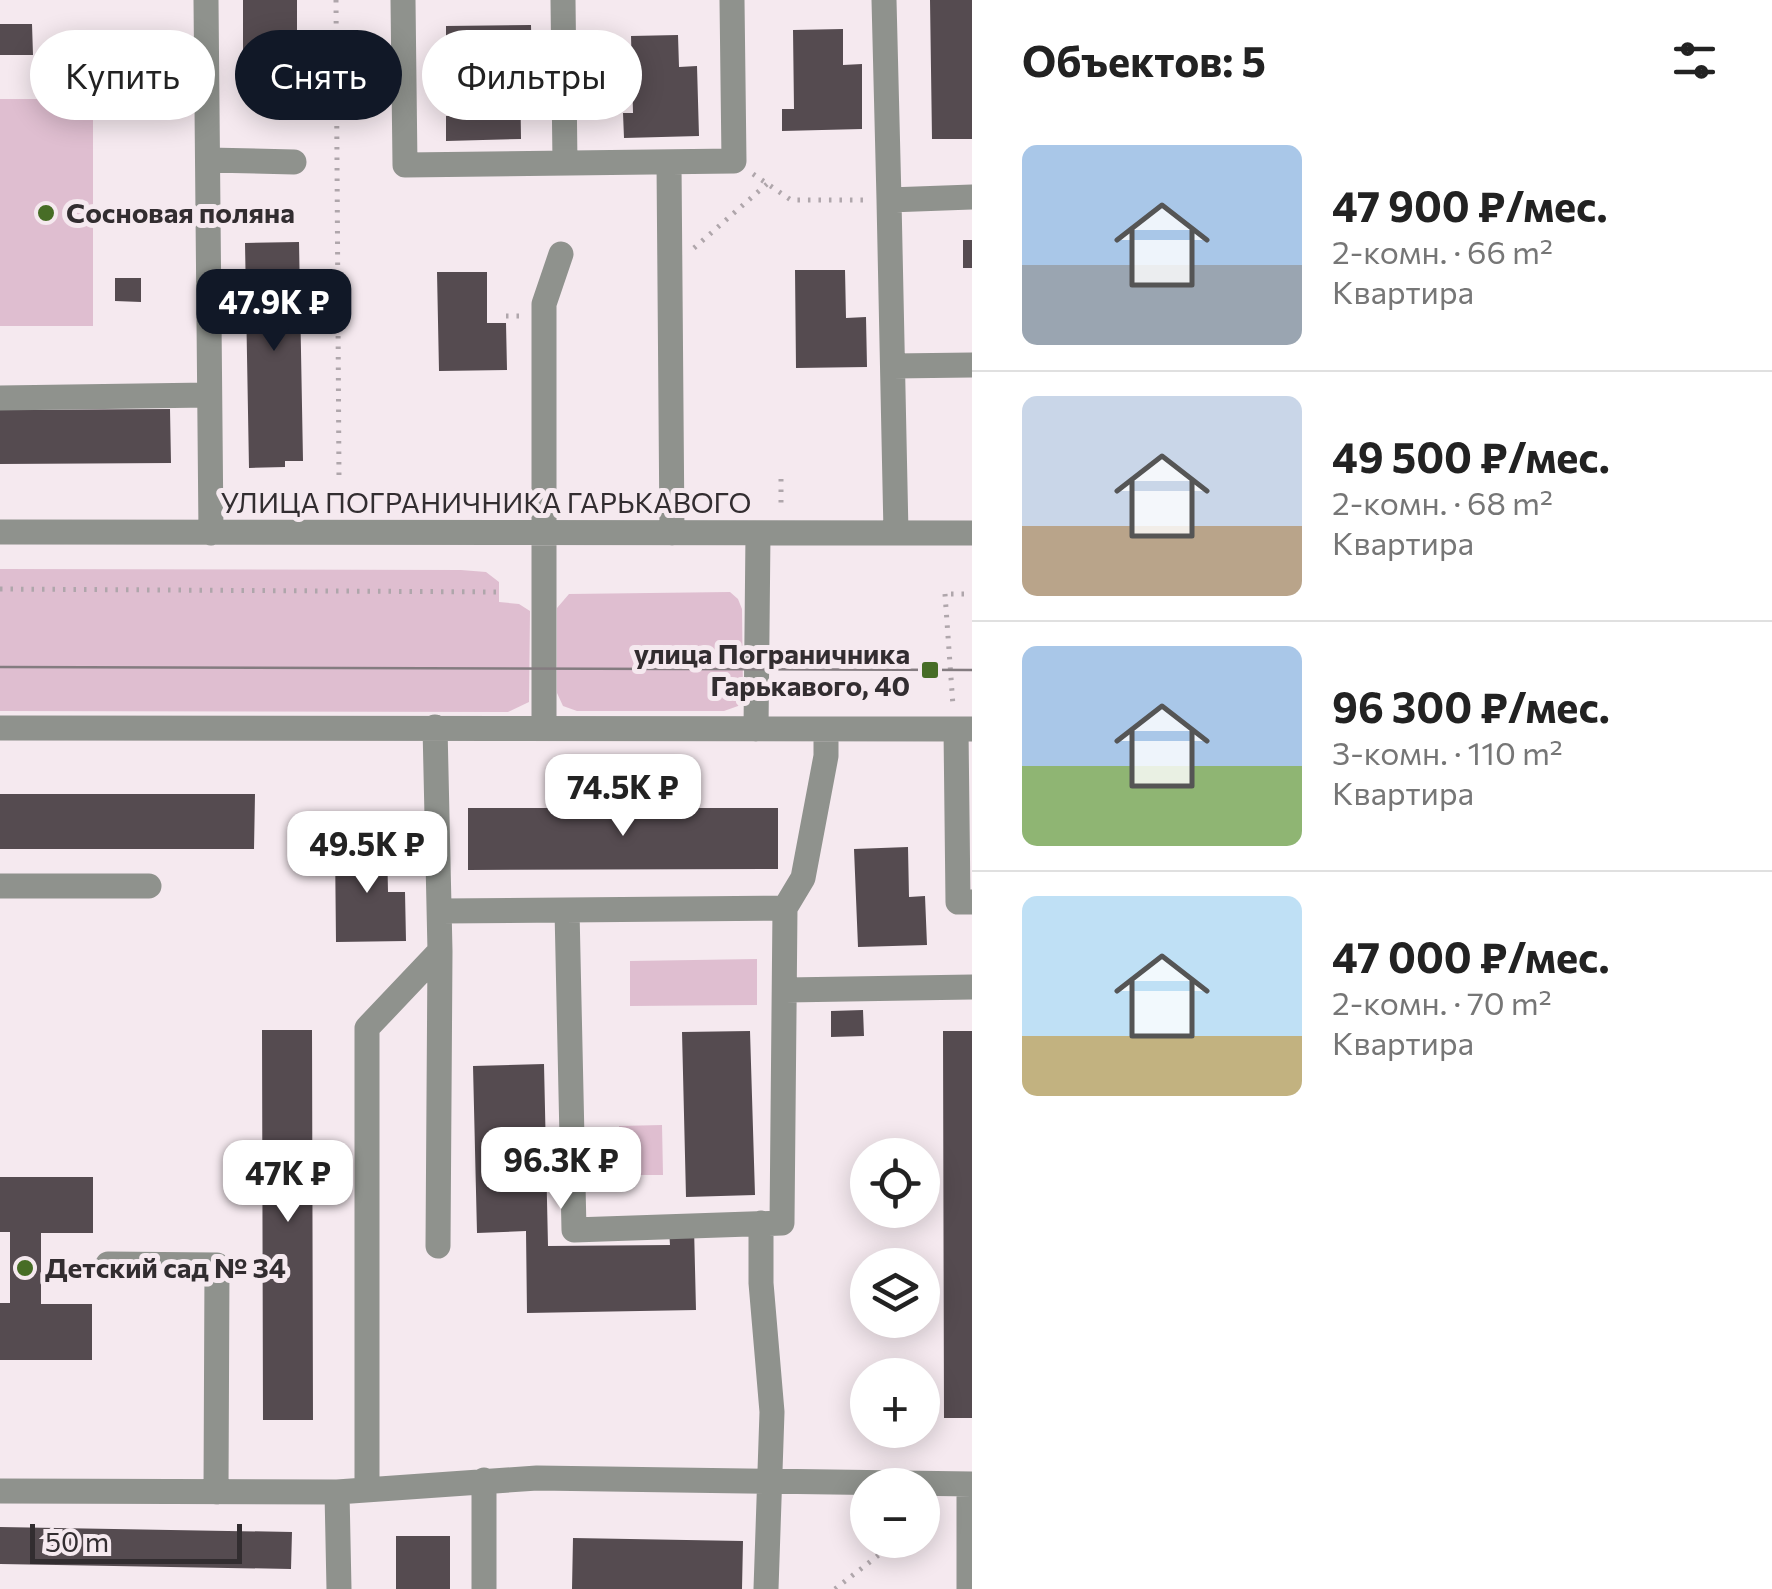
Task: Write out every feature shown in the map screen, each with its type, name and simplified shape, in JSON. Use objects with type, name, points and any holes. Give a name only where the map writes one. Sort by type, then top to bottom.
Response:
[{"type":"street","points":[[206,0],[211,533]]},
{"type":"street","points":[[402,0],[405,165],[734,161],[732,0]]},
{"type":"street","points":[[563,0],[565,163]]},
{"type":"street","points":[[884,0],[896,533]]},
{"type":"street","points":[[208,160],[294,162]]},
{"type":"street","points":[[669,162],[672,533]]},
{"type":"street","points":[[889,200],[972,197]]},
{"type":"street","points":[[544,727],[544,304],[561,254]]},
{"type":"street","points":[[893,366],[972,365]]},
{"type":"street","points":[[0,398],[208,395]]},
{"type":"street","name":"УЛИЦА ПОГРАНИЧНИКА ГАРЬКАВОГО","points":[[0,532],[972,533]]},
{"type":"street","points":[[756,729],[758,533]]},
{"type":"street","points":[[435,727],[442,911],[438,1246]]},
{"type":"street","points":[[0,728],[964,729],[958,902],[972,902]]},
{"type":"street","points":[[567,910],[574,1230],[782,1222],[785,908],[803,878],[826,756],[826,729]]},
{"type":"street","points":[[0,886],[149,886]]},
{"type":"street","points":[[442,911],[785,908]]},
{"type":"street","points":[[367,1490],[367,1028],[440,950]]},
{"type":"street","points":[[786,990],[972,987]]},
{"type":"street","points":[[761,1223],[761,1283],[772,1412],[766,1589]]},
{"type":"street","points":[[108,1264],[218,1265],[216,1492]]},
{"type":"street","points":[[484,1480],[484,1589]]},
{"type":"street","points":[[0,1491],[337,1492],[484,1480],[971,1484],[969,1589]]},
{"type":"street","points":[[337,1492],[339,1589]]},
{"type":"path","points":[[336,0],[339,480]]},
{"type":"path","points":[[734,161],[791,200],[889,200]]},
{"type":"path","points":[[670,269],[767,184]]},
{"type":"path","points":[[781,479],[781,508]]},
{"type":"path","points":[[0,589],[499,592]]},
{"type":"path","points":[[964,729],[946,684],[948,594],[972,594]]},
{"type":"path","points":[[775,682],[802,682]]},
{"type":"path","points":[[835,1589],[875,1558]]},
{"type":"shaded area","name":"Сосновая поляна","points":[[0,99],[30,99],[30,120],[93,120],[93,326],[0,326]]},
{"type":"shaded area","points":[[0,569],[486,572],[499,582],[499,602],[519,604],[530,611],[529,702],[508,712],[0,711]]},
{"type":"shaded area","points":[[730,592],[742,609],[743,695],[738,706],[724,711],[577,711],[563,706],[557,693],[557,608],[569,594]]},
{"type":"shaded area","points":[[757,959],[757,1005],[630,1006],[630,961]]},
{"type":"shaded area","points":[[662,1125],[663,1175],[620,1175],[619,1126]]},
{"type":"building","points":[[243,0],[297,0],[297,30],[243,30]]},
{"type":"building","points":[[930,0],[972,0],[972,139],[932,139]]},
{"type":"building","points":[[0,24],[32,24],[30,55],[0,55]]},
{"type":"building","points":[[531,25],[531,30],[446,30],[446,26]]},
{"type":"building","points":[[843,29],[843,65],[862,64],[862,129],[782,131],[782,109],[794,109],[793,30]]},
{"type":"building","points":[[678,35],[679,67],[697,66],[699,136],[624,138],[623,120],[642,120],[642,36]]},
{"type":"building","points":[[446,120],[521,120],[521,139],[446,141]]},
{"type":"building","points":[[963,240],[972,240],[972,268],[963,268]]},
{"type":"building","points":[[299,242],[303,461],[285,461],[285,467],[249,468],[245,243]]},
{"type":"building","points":[[795,270],[845,270],[846,318],[866,317],[867,367],[796,368]]},
{"type":"building","points":[[437,272],[487,272],[487,323],[506,323],[507,370],[439,371]]},
{"type":"building","points":[[115,278],[141,278],[141,302],[115,301]]},
{"type":"building","points":[[170,409],[171,463],[0,464],[0,410]]},
{"type":"building","points":[[0,794],[255,794],[254,849],[0,849]]},
{"type":"building","points":[[468,808],[778,808],[778,869],[468,870]]},
{"type":"building","points":[[387,844],[388,892],[405,892],[406,941],[336,942],[335,845]]},
{"type":"building","points":[[908,847],[909,897],[925,896],[927,945],[858,947],[854,849]]},
{"type":"building","points":[[863,1010],[864,1036],[831,1037],[831,1011]]},
{"type":"building","points":[[262,1030],[312,1030],[313,1420],[263,1420]]},
{"type":"building","points":[[750,1031],[755,1195],[686,1197],[682,1032]]},
{"type":"building","points":[[943,1031],[972,1031],[972,1418],[944,1418]]},
{"type":"building","points":[[544,1064],[548,1246],[670,1245],[669,1229],[694,1227],[696,1310],[527,1313],[526,1231],[477,1233],[473,1066]]},
{"type":"building","name":"Детский сад № 34","points":[[0,1177],[93,1177],[93,1233],[41,1233],[41,1304],[92,1304],[92,1360],[0,1360],[0,1303],[10,1303],[10,1232],[0,1232]]},
{"type":"building","points":[[0,1527],[292,1532],[291,1569],[0,1564]]},
{"type":"building","points":[[396,1536],[450,1536],[450,1589],[396,1589]]},
{"type":"building","points":[[573,1538],[743,1541],[742,1589],[572,1589]]},
{"type":"tram line","points":[[0,667],[972,670]]},
{"type":"place","name":"Сосновая поляна","points":[[46,213]]},
{"type":"place","name":"улица Пограничника Гарькавого, 40","points":[[930,670]]},
{"type":"place","name":"Детский сад № 34","points":[[25,1268]]}]
